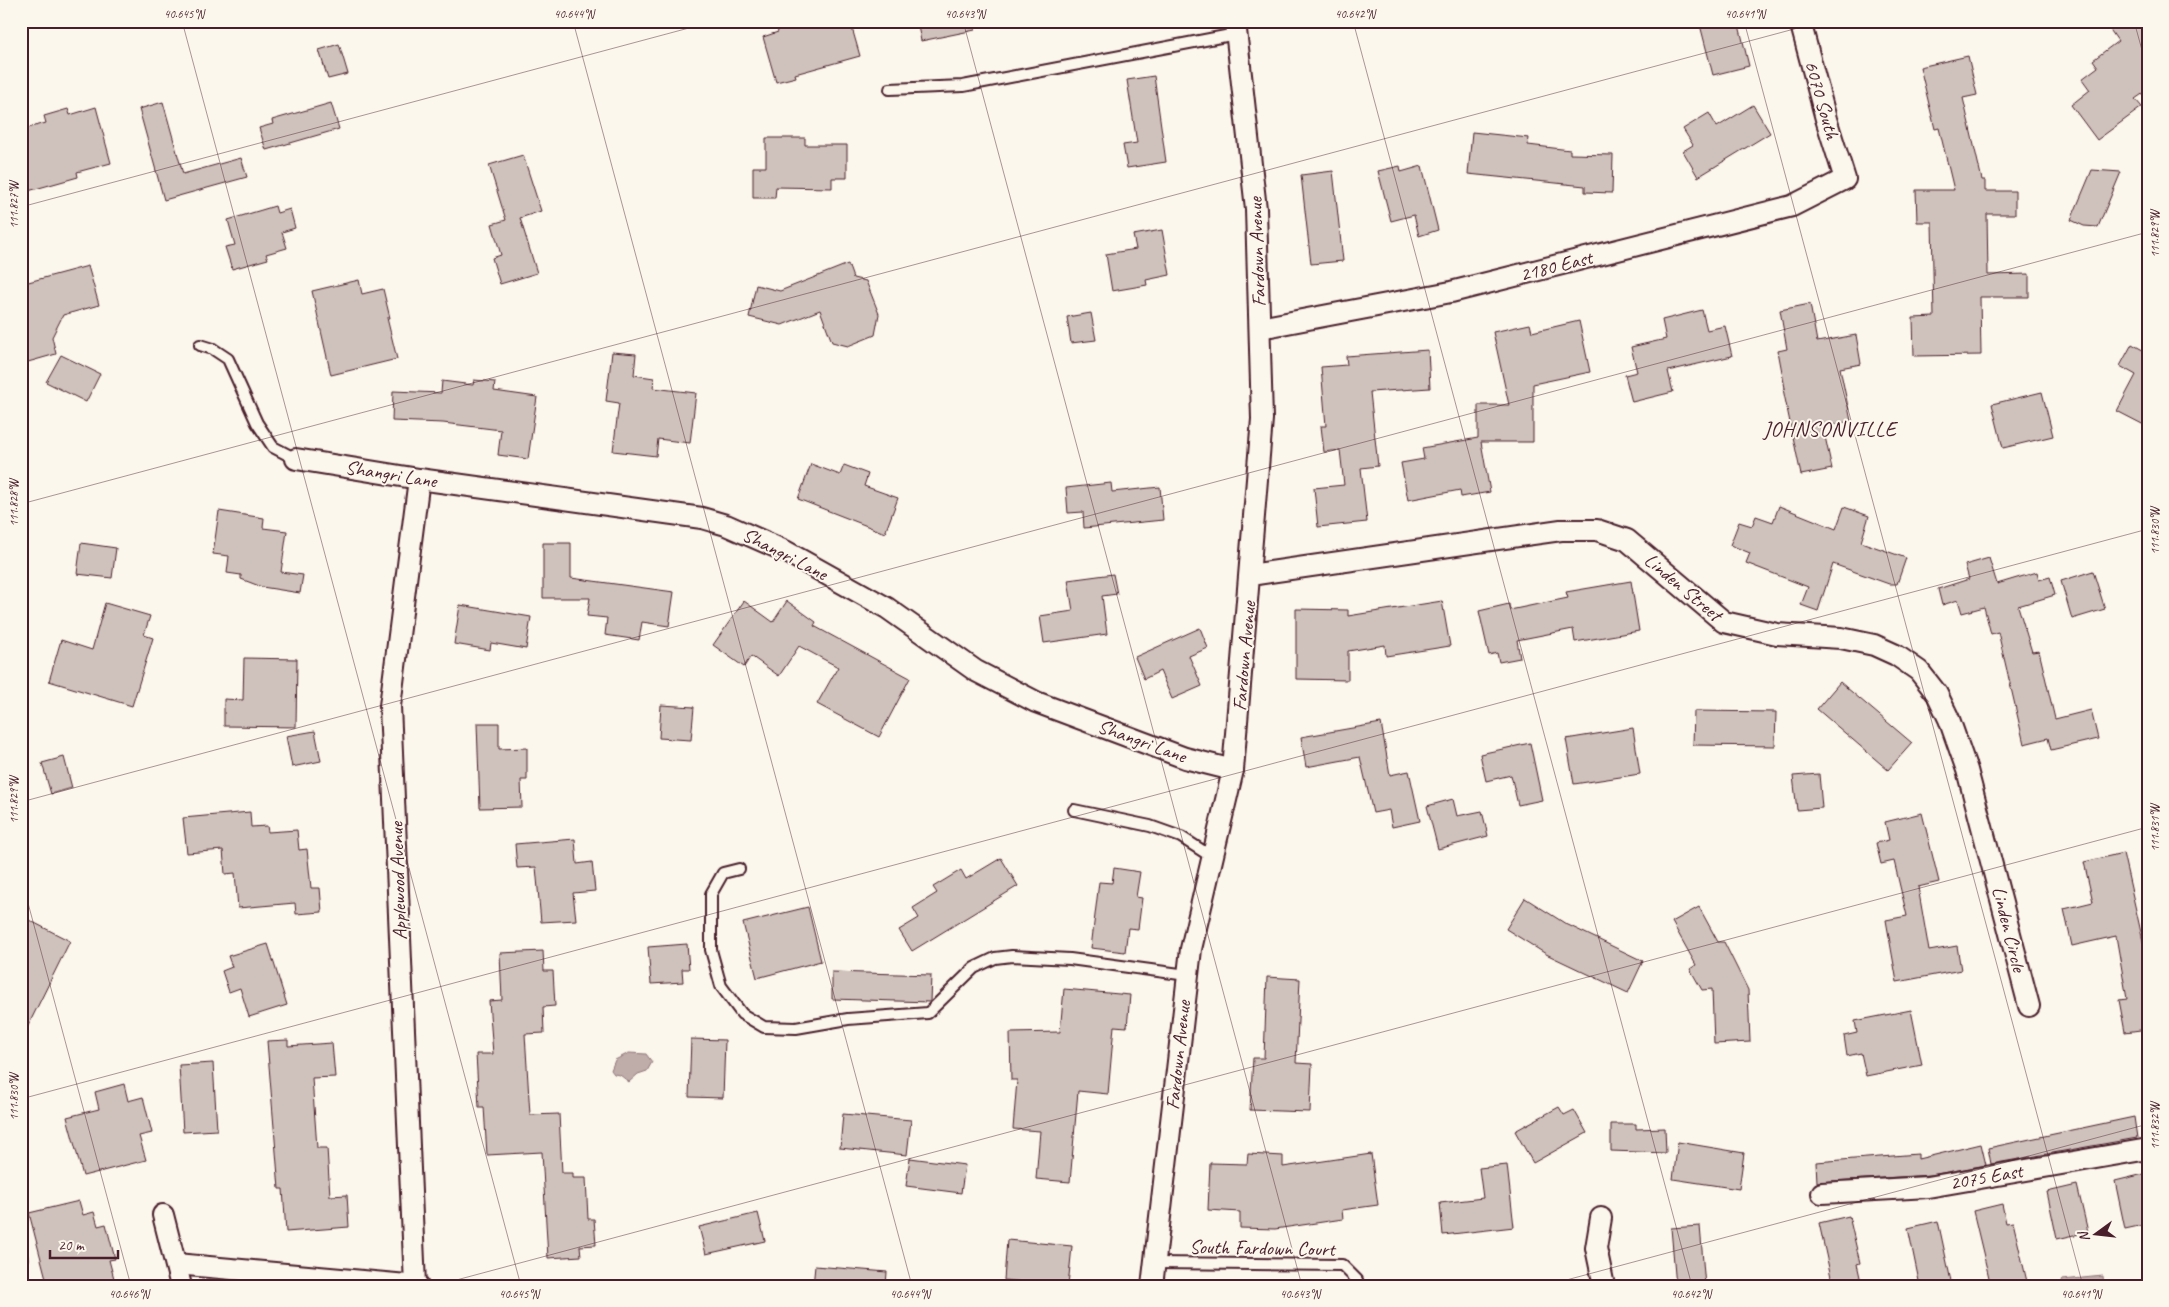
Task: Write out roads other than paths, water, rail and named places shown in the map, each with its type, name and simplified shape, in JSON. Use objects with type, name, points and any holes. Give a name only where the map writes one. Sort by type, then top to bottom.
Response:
[{"type":"street","name":"6070 South","points":[[1800,21],[1826,119],[1845,179]]},
{"type":"street","name":"Fardown Avenue","points":[[1152,1286],[1187,975],[1196,922],[1230,791],[1233,770],[1262,419],[1253,169],[1235,28]]},
{"type":"street","name":"2180 East","points":[[1260,328],[1451,292],[1792,206],[1845,179]]},
{"type":"street","name":"Shangri Lane","points":[[296,459],[419,479],[702,518],[726,525],[785,551],[887,608],[976,672],[1036,702],[1185,758],[1233,770]]},
{"type":"street","name":"Applewood Avenue","points":[[417,1286],[390,706],[419,479]]},
{"type":"street","name":"Linden Street","points":[[1250,575],[1561,530],[1597,530],[1627,540],[1724,622],[1777,634],[1841,638],[1874,645],[1896,655],[1919,671],[1937,694],[1949,719],[1967,770],[1990,852]]},
{"type":"street","name":"Linden Circle","points":[[1990,852],[2029,1006]]},
{"type":"street","name":"2075 East","points":[[1822,1193],[1928,1187],[2148,1149]]},
{"type":"street","points":[[163,1215],[181,1286]]},
{"type":"street","points":[[1601,1218],[1596,1248],[1604,1286]]},
{"type":"street","points":[[176,1264],[363,1283],[417,1286]]},
{"type":"lane","points":[[890,89],[963,86],[1235,28]]},
{"type":"lane","points":[[200,345],[214,349],[228,360],[257,423],[273,447],[296,459]]},
{"type":"lane","points":[[1074,810],[1150,826],[1181,837],[1212,857]]},
{"type":"lane","points":[[739,869],[723,873],[711,894],[711,950],[721,986],[742,1014],[764,1027],[796,1028],[848,1019],[928,1013],[974,968],[996,958],[1012,956],[1070,960],[1187,975]]},
{"type":"lane","name":"South Fardown Court","points":[[1155,1263],[1342,1265],[1357,1280],[1359,1286]]},
{"type":"district","name":"JOHNSONVILLE","points":[[1830,429]]}]
